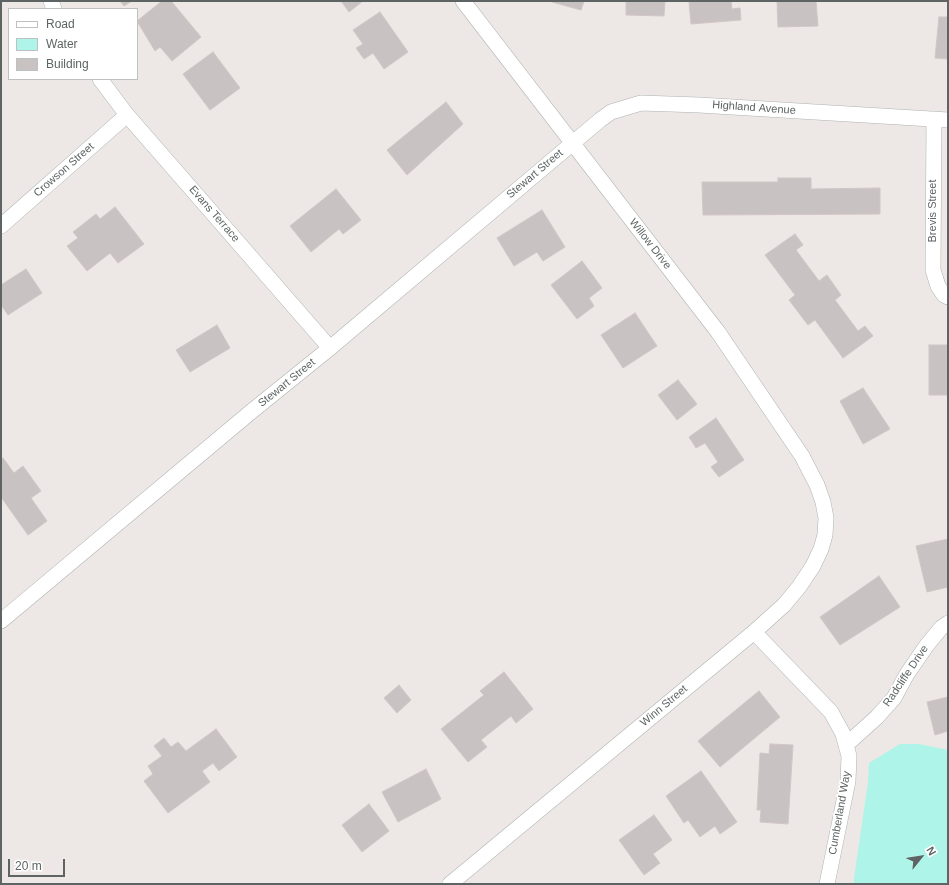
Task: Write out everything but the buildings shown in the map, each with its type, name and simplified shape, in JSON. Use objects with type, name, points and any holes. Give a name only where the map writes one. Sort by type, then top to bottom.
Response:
[{"type":"street","name":"Willow Drive","points":[[463,1],[718,332],[802,456],[821,496]]},
{"type":"street","name":"Evans Terrace","points":[[101,80],[127,115],[330,348]]},
{"type":"street","name":"Highland Avenue","points":[[572,143],[611,112],[641,103],[941,120]]},
{"type":"street","name":"Crowson Street","points":[[1,226],[127,115]]},
{"type":"street","name":"Brevis Street","points":[[941,120],[933,270],[938,286],[944,295],[948,297]]},
{"type":"street","name":"Stewart Street","points":[[2,616],[330,348],[572,143]]},
{"type":"street","name":"Winn Street","points":[[450,884],[754,632],[784,605],[799,587],[813,566],[821,549],[825,535],[826,518],[821,496]]},
{"type":"street","name":"Radcliffe Drive","points":[[846,745],[877,717],[894,698],[907,674],[927,645],[941,628],[948,623]]},
{"type":"street","name":"Cumberland Way","points":[[754,632],[831,712],[843,734],[849,756],[848,781],[827,884]]},
{"type":"water","points":[[900,744],[919,744],[948,750],[948,884],[854,884],[868,782],[869,763]]}]
